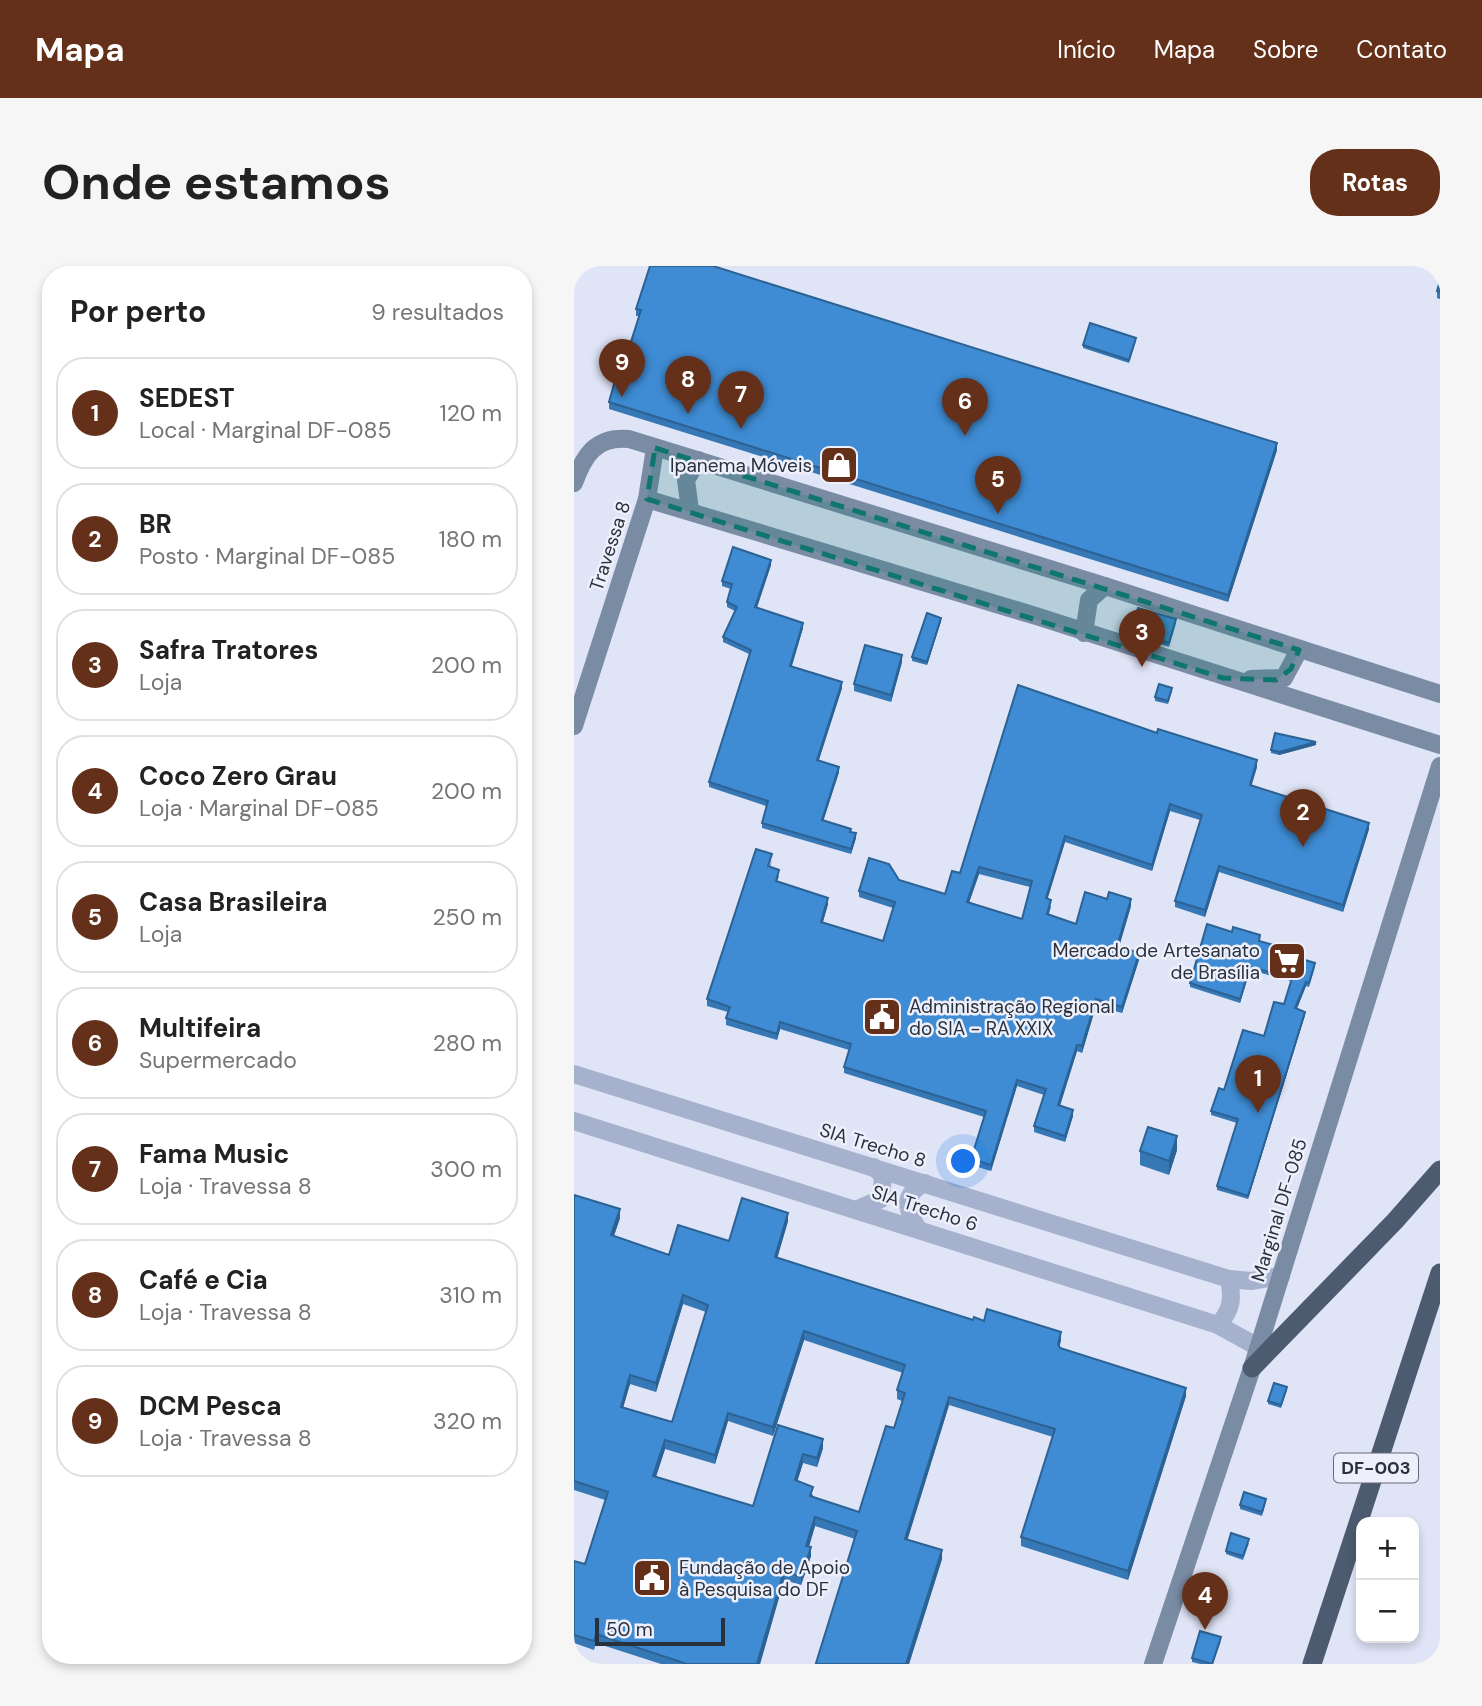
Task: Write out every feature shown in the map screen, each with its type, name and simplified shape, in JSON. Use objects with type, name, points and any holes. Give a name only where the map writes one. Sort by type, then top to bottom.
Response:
[{"type":"highway","points":[[1252,1368],[1395,1221],[1440,1170]]},
{"type":"highway","name":"DF-003","points":[[1312,1664],[1440,1273]]},
{"type":"main road","points":[[574,483],[584,457],[599,442],[621,438],[1105,586],[1440,694]]},
{"type":"main road","name":"Travessa 8","points":[[574,726],[647,499],[655,447]]},
{"type":"main road","points":[[690,510],[686,480],[698,460]]},
{"type":"main road","points":[[647,499],[690,510],[1440,745]]},
{"type":"main road","points":[[1084,633],[1089,600],[1105,586]]},
{"type":"main road","points":[[1223,678],[1284,678],[1299,650]]},
{"type":"main road","name":"Marginal DF-085","points":[[1153,1664],[1252,1368],[1440,766]]},
{"type":"street","name":"SIA Trecho 8","points":[[574,1074],[1229,1279],[1251,1280],[1280,1276]]},
{"type":"street","name":"SIA Trecho 6","points":[[574,1121],[917,1227],[1218,1325],[1258,1347]]},
{"type":"street","points":[[858,1209],[881,1199],[883,1176],[874,1167]]},
{"type":"street","points":[[917,1227],[908,1212],[908,1198],[916,1188],[925,1183]]},
{"type":"street","points":[[1218,1325],[1227,1315],[1232,1303],[1229,1279]]},
{"type":"highlighted area","points":[[655,448],[1299,650],[1291,669],[1276,680],[1223,678],[647,499]]},
{"type":"building","points":[[650,266],[713,266],[1277,443],[1228,595],[609,402],[626,341],[631,342],[641,310],[636,309]]},
{"type":"building","points":[[1090,323],[1136,338],[1129,360],[1083,345]]},
{"type":"building","points":[[733,547],[771,560],[755,607],[803,623],[790,666],[842,682],[817,760],[839,767],[822,820],[856,833],[851,849],[762,823],[768,801],[709,782],[751,650],[723,637],[737,607],[727,602],[732,584],[722,581]]},
{"type":"building","points":[[1138,608],[1176,619],[1169,643],[1131,631]]},
{"type":"building","points":[[927,613],[941,618],[927,662],[912,657]]},
{"type":"building","points":[[865,645],[902,655],[891,695],[854,684]]},
{"type":"building","points":[[1159,684],[1172,688],[1168,701],[1155,697]]},
{"type":"building","points":[[1018,685],[1157,733],[1158,729],[1257,760],[1250,785],[1369,823],[1343,905],[1219,866],[1205,910],[1175,901],[1202,815],[1170,804],[1152,865],[1065,836],[1046,898],[1051,900],[1047,914],[1076,924],[1085,892],[1107,899],[1109,892],[1131,899],[1117,946],[1139,953],[1122,1007],[1096,999],[1082,1046],[1077,1045],[1058,1105],[1073,1110],[1065,1136],[1034,1126],[1046,1089],[1017,1080],[991,1165],[971,1159],[986,1111],[844,1067],[851,1044],[780,1022],[777,1034],[726,1018],[730,1007],[707,999],[756,849],[772,854],[768,866],[779,870],[776,881],[828,898],[821,922],[883,941],[895,902],[859,891],[869,858],[889,864],[899,880],[945,894],[952,871],[960,873]],"holes":[[[979,867],[1032,881],[1022,919],[967,902]]]},
{"type":"building","points":[[1275,733],[1316,742],[1279,752],[1271,750]]},
{"type":"building","points":[[1207,924],[1232,932],[1233,927],[1260,935],[1259,941],[1274,945],[1272,950],[1315,963],[1309,983],[1306,982],[1295,1008],[1305,1012],[1248,1196],[1217,1186],[1238,1119],[1211,1111],[1219,1088],[1224,1090],[1243,1030],[1264,1036],[1274,1002],[1284,1004],[1292,978],[1250,967],[1240,999],[1190,983]]},
{"type":"building","points":[[1148,1127],[1177,1136],[1169,1161],[1140,1151]]},
{"type":"building","points":[[574,1195],[620,1209],[611,1235],[669,1255],[678,1225],[729,1241],[742,1198],[788,1213],[775,1257],[973,1320],[974,1317],[984,1321],[987,1309],[1061,1332],[1058,1344],[1060,1348],[1186,1388],[1128,1571],[1021,1537],[1055,1429],[949,1397],[905,1539],[942,1550],[906,1664],[816,1663],[857,1531],[815,1517],[806,1546],[811,1547],[801,1577],[784,1571],[757,1664],[687,1664],[596,1634],[594,1641],[574,1635],[574,1561],[585,1564],[608,1492],[574,1481]],"holes":[[[683,1295],[708,1305],[672,1422],[621,1407],[630,1375],[656,1383]],[[804,1331],[905,1365],[897,1390],[905,1393],[894,1428],[886,1426],[859,1512],[810,1496],[813,1487],[795,1480],[803,1454],[817,1458],[823,1439],[778,1425],[753,1506],[653,1476],[665,1440],[715,1455],[728,1413],[773,1427]]]},
{"type":"building","points":[[1274,1383],[1287,1387],[1281,1405],[1268,1401]]},
{"type":"building","points":[[1244,1492],[1266,1499],[1262,1512],[1240,1505]]},
{"type":"building","points":[[1231,1533],[1249,1539],[1243,1556],[1226,1551]]},
{"type":"building","points":[[1200,1631],[1221,1637],[1212,1664],[1192,1658]]},
{"type":"place","name":"DCM Pesca","points":[[622,397]]},
{"type":"place","name":"Café e Cia","points":[[688,414]]},
{"type":"place","name":"Fama Music","points":[[741,429]]},
{"type":"place","name":"Multifeira","points":[[965,436]]},
{"type":"place","name":"Ipanema Móveis","points":[[839,465]]},
{"type":"place","name":"Casa Brasileira","points":[[998,514]]},
{"type":"place","name":"Safra Tratores","points":[[1142,667]]},
{"type":"place","name":"BR","points":[[1303,847]]},
{"type":"place","name":"Mercado de Artesanato de Brasília","points":[[1287,961]]},
{"type":"place","name":"Administração Regional do SIA - RA XXIX","points":[[882,1017]]},
{"type":"place","name":"SEDEST","points":[[1258,1113]]},
{"type":"place","name":"Fundação de Apoio à Pesquisa do DF","points":[[652,1578]]},
{"type":"place","name":"Coco Zero Grau","points":[[1205,1630]]}]
